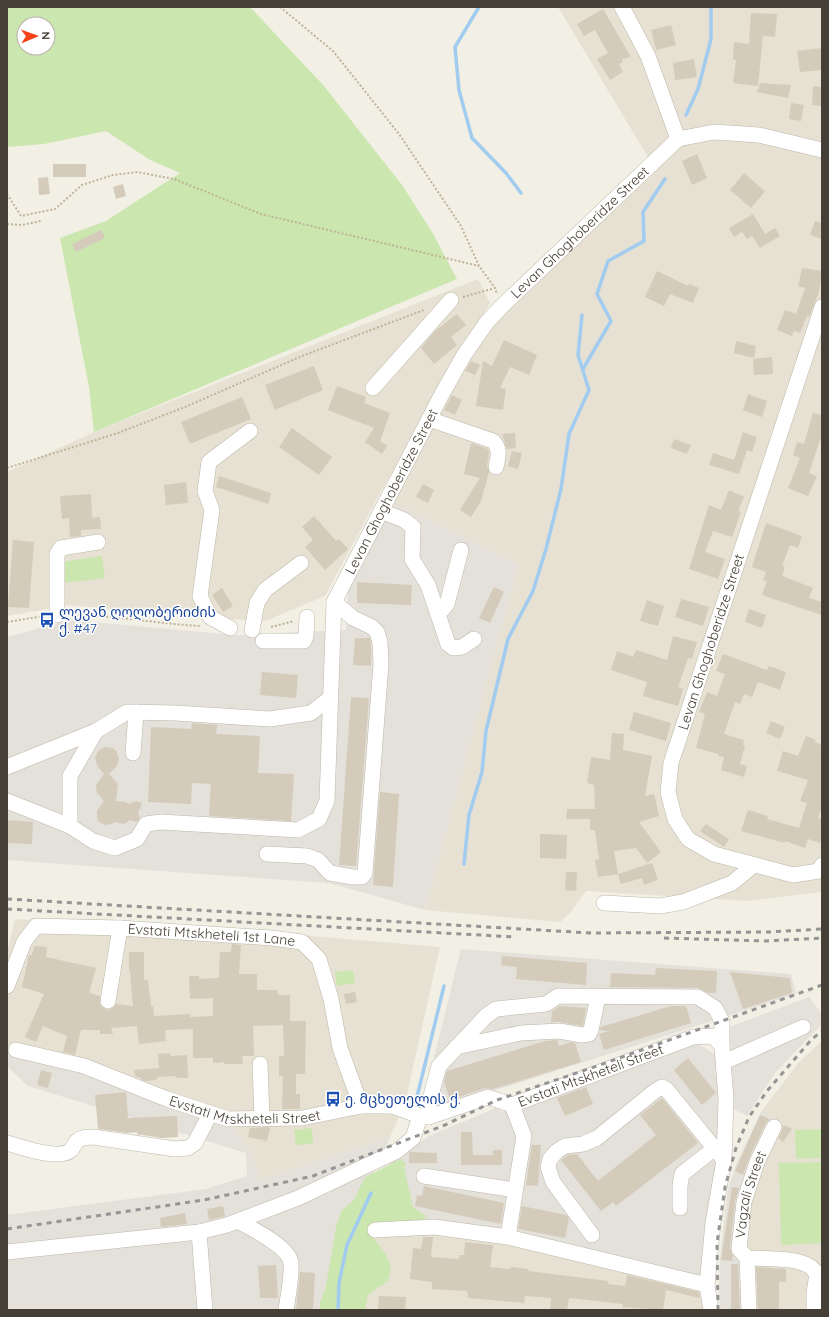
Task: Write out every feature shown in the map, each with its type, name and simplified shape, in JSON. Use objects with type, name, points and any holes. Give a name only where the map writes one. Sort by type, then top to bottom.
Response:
[{"type":"street","points":[[622,7],[648,56],[678,139],[714,132],[759,135],[822,150]]},
{"type":"street","name":"Levan Ghoghoberidze Street","points":[[334,602],[429,419],[464,355],[487,322],[503,304],[678,139]]},
{"type":"street","points":[[373,388],[451,300]]},
{"type":"street","name":"Levan Ghoghoberidze Street","points":[[822,308],[671,763],[668,792],[675,819],[688,839],[714,854],[793,875],[819,871],[822,865]]},
{"type":"street","points":[[429,419],[493,441],[497,445],[499,452],[496,467]]},
{"type":"street","points":[[230,628],[210,618],[200,596],[205,550],[212,510],[205,491],[209,462],[250,430]]},
{"type":"street","points":[[381,511],[404,520],[414,527],[412,559],[428,585],[448,644],[452,648],[462,647],[474,639]]},
{"type":"street","points":[[57,615],[58,554],[61,548],[98,542]]},
{"type":"street","points":[[438,612],[447,604],[461,550]]},
{"type":"street","points":[[252,630],[257,603],[265,590],[301,563]]},
{"type":"street","points":[[7,801],[70,826],[93,841],[115,848],[138,839],[146,824],[161,822],[298,830],[319,820],[327,800],[334,602]]},
{"type":"street","points":[[267,854],[307,856],[318,860],[330,873],[362,877],[365,873],[381,664],[380,642],[377,632],[372,627],[353,618],[334,602]]},
{"type":"street","points":[[263,641],[304,641],[306,636],[307,618]]},
{"type":"street","points":[[7,767],[96,731],[127,712],[175,713],[270,719],[311,713],[331,697]]},
{"type":"street","points":[[134,752],[136,712]]},
{"type":"street","points":[[70,826],[70,776],[96,731]]},
{"type":"street","points":[[604,904],[660,906],[684,902],[732,883],[754,865]]},
{"type":"street","name":"Evstati Mtskheteli 1st Lane","points":[[7,986],[24,942],[36,926],[120,928],[272,938],[302,942],[319,959],[331,999],[340,1048],[361,1106]]},
{"type":"street","points":[[108,1001],[120,928]]},
{"type":"street","points":[[7,1252],[199,1232],[238,1220],[298,1198],[397,1151],[413,1138],[425,1117],[439,1066],[486,1016],[496,1009],[546,1004],[558,996],[698,997],[715,1008],[722,1021],[726,1099],[724,1160],[713,1223],[707,1286],[711,1310]]},
{"type":"street","points":[[456,1047],[521,1034],[559,1031],[582,1035],[589,1034],[592,1030],[598,997]]},
{"type":"street","points":[[723,1054],[803,1027]]},
{"type":"street","name":"Evstati Mtskheteli Street","points":[[16,1050],[84,1066],[167,1099],[228,1119],[302,1118],[361,1106],[392,1106],[425,1117],[488,1097],[512,1105],[693,1037],[714,1036],[723,1054]]},
{"type":"street","points":[[260,1064],[262,1118]]},
{"type":"street","points":[[592,1235],[553,1182],[548,1167],[550,1158],[565,1146],[583,1144],[597,1138],[662,1087],[667,1090],[724,1160]]},
{"type":"street","points":[[508,1237],[524,1136],[512,1105]]},
{"type":"street","points":[[7,1143],[31,1151],[49,1154],[65,1153],[71,1150],[77,1141],[84,1137],[175,1149],[188,1148],[195,1143],[210,1114]]},
{"type":"street","name":"Vagzali Street","points":[[749,1310],[747,1258],[739,1249],[744,1202],[757,1162],[774,1127]]},
{"type":"street","points":[[680,1208],[680,1186],[682,1174],[715,1148]]},
{"type":"street","points":[[424,1176],[515,1190]]},
{"type":"street","points":[[238,1220],[282,1248],[291,1262],[286,1310]]},
{"type":"street","points":[[375,1230],[434,1227],[508,1237],[707,1286]]},
{"type":"street","points":[[199,1232],[204,1310]]},
{"type":"street","points":[[747,1258],[789,1260],[811,1267],[820,1274],[815,1287],[814,1310]]},
{"type":"path","points":[[280,7],[333,51],[399,134],[461,226],[479,266],[503,304]]},
{"type":"path","points":[[7,194],[21,216],[55,209],[82,185],[112,175],[138,172],[174,179],[261,214],[479,266]]},
{"type":"path","points":[[7,224],[22,225],[41,221]]},
{"type":"path","points":[[451,300],[494,288]]},
{"type":"path","points":[[7,468],[118,433],[185,407],[302,356],[429,308]]},
{"type":"path","points":[[7,622],[49,615],[106,616],[176,625],[207,627]]},
{"type":"path","points":[[252,630],[258,630],[307,618]]},
{"type":"shaded area","points":[[558,7],[822,7],[822,892],[748,901],[586,891],[570,913],[560,922],[425,910],[519,564],[391,502],[466,362],[504,313],[655,169]]},
{"type":"shaded area","points":[[478,279],[490,303],[379,495],[325,596],[265,621],[189,617],[70,605],[7,616],[7,472],[94,432]]},
{"type":"shaded area","points":[[391,502],[519,564],[425,910],[329,883],[7,860],[7,637],[70,620],[234,635],[346,630],[348,589]]},
{"type":"shaded area","points":[[15,919],[301,935],[440,947],[405,1103],[390,1137],[260,1181],[252,1154],[60,1066],[7,1055],[7,952]]},
{"type":"shaded area","points":[[461,949],[791,974],[796,994],[440,1108],[422,1106]]},
{"type":"shaded area","points":[[809,997],[822,1014],[822,1024],[774,1074],[747,1116],[730,1107],[727,1028]]},
{"type":"shaded area","points":[[822,1041],[822,1310],[751,1310],[744,1251],[747,1201],[783,1122],[761,1112],[799,1062]]},
{"type":"shaded area","points":[[695,1042],[719,1057],[722,1121],[704,1280],[462,1224],[369,1223],[391,1162],[429,1136],[496,1108],[502,1112]]},
{"type":"shaded area","points":[[7,1055],[60,1066],[234,1128],[252,1154],[260,1180],[390,1137],[371,1178],[326,1310],[7,1310],[7,1215],[206,1189],[247,1176],[246,1153],[28,1086],[7,1066]]},
{"type":"shaded area","points":[[761,1112],[783,1122],[747,1201],[744,1251],[751,1310],[721,1310],[719,1299],[720,1258],[728,1189],[737,1162]]},
{"type":"shaded area","points":[[433,1233],[504,1243],[705,1288],[709,1310],[357,1310],[366,1236]]},
{"type":"green space","points":[[7,7],[250,7],[324,86],[402,185],[432,232],[457,279],[94,432],[89,387],[60,238],[106,221],[180,173],[150,160],[106,131],[44,144],[7,147]]},
{"type":"green space","points":[[102,556],[105,578],[64,583],[61,562]]},
{"type":"green space","points":[[353,970],[355,983],[337,986],[335,972]]},
{"type":"green space","points":[[312,1128],[313,1143],[296,1145],[294,1130]]},
{"type":"green space","points":[[822,1129],[822,1158],[796,1159],[795,1130]]},
{"type":"green space","points":[[401,1159],[406,1164],[404,1168],[413,1207],[426,1216],[421,1223],[368,1230],[387,1256],[391,1268],[388,1281],[368,1295],[365,1310],[320,1310],[320,1303],[326,1286],[336,1227],[341,1211],[354,1200],[365,1177]]},
{"type":"green space","points":[[822,1162],[822,1243],[781,1245],[779,1163]]},
{"type":"building","points":[[603,9],[631,57],[622,59],[623,62],[619,64],[623,72],[610,80],[597,59],[608,53],[595,30],[584,36],[577,24]]},
{"type":"building","points":[[751,13],[777,14],[775,37],[763,36],[758,86],[733,83],[736,60],[733,59],[734,42],[749,44]]},
{"type":"building","points":[[671,25],[676,45],[656,50],[651,30]]},
{"type":"building","points":[[822,48],[822,70],[800,72],[797,51]]},
{"type":"building","points":[[694,59],[697,77],[675,80],[673,63]]},
{"type":"building","points":[[760,83],[791,85],[788,98],[757,92]]},
{"type":"building","points":[[813,86],[822,87],[822,106],[812,105]]},
{"type":"building","points":[[791,103],[804,105],[801,121],[789,119]]},
{"type":"building","points":[[697,154],[707,178],[692,185],[682,161]]},
{"type":"building","points":[[53,164],[86,164],[86,177],[53,177]]},
{"type":"building","points":[[744,173],[765,191],[751,208],[730,190]]},
{"type":"building","points":[[48,177],[50,194],[39,195],[38,178]]},
{"type":"building","points":[[123,184],[126,196],[116,199],[113,187]]},
{"type":"building","points":[[753,214],[765,234],[775,228],[780,236],[760,248],[752,236],[747,239],[742,232],[734,237],[729,228]]},
{"type":"building","points":[[815,221],[822,223],[822,239],[810,235]]},
{"type":"building","points":[[101,230],[105,238],[76,252],[72,244]]},
{"type":"building","points":[[802,268],[822,271],[822,273],[819,292],[809,317],[807,316],[800,333],[794,331],[792,336],[777,330],[785,310],[796,314],[805,288],[798,286]]},
{"type":"building","points":[[657,271],[688,286],[689,284],[699,288],[693,303],[670,294],[664,306],[645,297]]},
{"type":"building","points":[[457,314],[466,325],[451,337],[457,345],[434,364],[421,348],[435,331]]},
{"type":"building","points":[[504,340],[537,355],[529,375],[510,367],[500,388],[506,389],[503,410],[476,406],[483,361],[492,366]]},
{"type":"building","points":[[736,341],[756,346],[754,358],[734,353]]},
{"type":"building","points":[[772,357],[773,374],[754,375],[753,359]]},
{"type":"building","points":[[471,361],[480,365],[475,375],[465,371]]},
{"type":"building","points":[[314,366],[323,390],[275,410],[265,385]]},
{"type":"building","points":[[337,386],[366,397],[364,403],[390,413],[380,441],[387,446],[382,454],[365,442],[374,428],[328,410]]},
{"type":"building","points":[[748,394],[767,401],[762,417],[743,410]]},
{"type":"building","points":[[452,395],[462,400],[455,415],[444,410]]},
{"type":"building","points":[[242,397],[251,419],[190,444],[181,422]]},
{"type":"building","points":[[813,413],[822,415],[822,440],[820,440],[809,473],[817,476],[808,496],[788,488],[800,458],[793,455],[797,442],[804,444]]},
{"type":"building","points":[[292,428],[332,457],[319,475],[279,447]]},
{"type":"building","points":[[743,432],[757,437],[752,452],[747,450],[739,474],[709,465],[713,453],[734,460]]},
{"type":"building","points":[[515,433],[516,448],[507,449],[502,434]]},
{"type":"building","points":[[674,439],[691,445],[687,454],[671,448]]},
{"type":"building","points":[[471,443],[488,449],[489,453],[487,466],[489,472],[481,501],[471,517],[460,510],[480,478],[464,474]]},
{"type":"building","points":[[512,451],[522,453],[518,469],[508,466]]},
{"type":"building","points":[[219,476],[271,493],[268,504],[216,487]]},
{"type":"building","points":[[186,482],[188,503],[166,505],[164,485]]},
{"type":"building","points":[[423,484],[434,490],[428,503],[416,497]]},
{"type":"building","points":[[729,490],[744,497],[738,511],[741,512],[732,537],[713,531],[705,552],[725,559],[718,579],[689,569],[709,505],[721,510]]},
{"type":"building","points":[[91,494],[92,518],[100,517],[101,529],[81,530],[81,536],[70,537],[69,518],[62,519],[60,496]]},
{"type":"building","points":[[314,516],[336,541],[339,539],[348,549],[325,570],[305,547],[313,540],[302,527]]},
{"type":"building","points":[[766,523],[802,536],[798,548],[790,545],[782,566],[785,567],[782,576],[813,588],[809,598],[822,602],[822,615],[762,595],[767,581],[763,580],[766,572],[752,567]]},
{"type":"building","points":[[13,540],[34,542],[29,608],[8,607]]},
{"type":"building","points":[[357,582],[412,585],[411,605],[357,603]]},
{"type":"building","points":[[494,587],[504,592],[490,623],[479,618]]},
{"type":"building","points":[[222,588],[233,606],[223,612],[212,595]]},
{"type":"building","points":[[681,599],[709,607],[703,626],[675,617]]},
{"type":"building","points":[[647,600],[664,606],[658,626],[640,621]]},
{"type":"building","points":[[749,609],[766,615],[762,628],[745,622]]},
{"type":"building","points":[[673,636],[697,642],[692,659],[688,658],[678,687],[683,689],[678,706],[643,696],[647,682],[611,670],[617,651],[633,657],[636,650],[667,660]]},
{"type":"building","points":[[355,638],[370,638],[371,666],[353,665]]},
{"type":"building","points":[[723,654],[767,670],[769,666],[786,672],[780,690],[758,682],[752,697],[744,694],[740,704],[735,702],[724,734],[744,740],[743,745],[745,746],[740,764],[747,766],[744,777],[721,770],[724,757],[718,756],[719,754],[696,748],[705,714],[699,712],[707,692],[717,696],[725,674],[716,671]]},
{"type":"building","points":[[262,672],[298,675],[296,698],[260,695]]},
{"type":"building","points":[[351,697],[369,698],[356,866],[339,865]]},
{"type":"building","points":[[634,712],[671,723],[666,741],[629,730]]},
{"type":"building","points":[[771,721],[785,727],[780,739],[766,733]]},
{"type":"building","points":[[192,723],[217,725],[216,734],[260,736],[258,773],[294,774],[291,821],[209,816],[211,784],[192,783],[191,804],[148,802],[151,727],[191,729]]},
{"type":"building","points":[[612,733],[624,734],[623,750],[652,756],[645,796],[654,794],[659,816],[639,822],[661,852],[647,863],[636,848],[614,851],[618,874],[598,877],[595,860],[599,859],[595,830],[590,830],[590,819],[566,819],[567,809],[595,809],[594,785],[587,783],[591,757],[610,760]]},
{"type":"building","points":[[806,736],[816,740],[815,742],[822,745],[822,806],[818,818],[822,819],[822,836],[820,843],[808,839],[805,848],[785,841],[785,843],[741,831],[748,810],[768,816],[767,819],[799,828],[807,803],[800,801],[808,780],[777,771],[783,751],[798,756]]},
{"type":"building","points":[[105,747],[113,748],[119,758],[117,766],[109,774],[118,784],[116,801],[129,804],[136,801],[142,803],[138,813],[140,818],[137,822],[130,820],[124,824],[115,822],[105,825],[99,822],[97,818],[97,811],[104,801],[97,793],[96,785],[104,774],[97,765],[95,758],[98,751]]},
{"type":"building","points":[[380,792],[399,794],[393,887],[373,885]]},
{"type":"building","points":[[7,820],[33,822],[32,844],[7,843]]},
{"type":"building","points":[[706,824],[729,839],[724,847],[700,831]]},
{"type":"building","points":[[540,834],[567,835],[566,859],[540,858]]},
{"type":"building","points":[[652,863],[658,880],[644,885],[642,878],[621,884],[618,874]]},
{"type":"building","points":[[566,872],[577,872],[576,891],[565,890]]},
{"type":"building","points":[[232,944],[241,945],[239,974],[257,974],[257,990],[277,990],[278,995],[290,995],[290,1021],[306,1021],[305,1074],[296,1074],[296,1094],[300,1094],[300,1109],[282,1109],[283,1076],[279,1076],[279,1056],[284,1056],[283,1025],[253,1026],[254,1056],[242,1056],[243,1064],[224,1064],[224,1062],[213,1063],[213,1058],[193,1058],[193,1029],[165,1030],[166,1041],[139,1044],[137,1026],[111,1028],[113,1034],[100,1034],[100,1030],[81,1030],[75,1055],[63,1052],[67,1036],[43,1026],[36,1042],[25,1037],[44,994],[22,987],[29,955],[32,955],[34,946],[47,947],[46,957],[96,968],[89,993],[100,996],[100,1005],[107,1010],[112,1009],[116,1004],[133,1006],[129,971],[129,952],[144,952],[144,980],[148,980],[151,1006],[153,1006],[154,1016],[190,1014],[190,1017],[213,1016],[213,998],[190,999],[189,976],[199,976],[199,979],[219,978],[220,952],[231,952]]},
{"type":"building","points":[[502,956],[587,963],[586,985],[516,979],[517,967],[501,965]]},
{"type":"building","points":[[656,968],[717,971],[716,993],[709,993],[698,988],[610,987],[611,973],[655,975]]},
{"type":"building","points":[[730,972],[790,978],[792,993],[743,1009]]},
{"type":"building","points":[[355,992],[357,1002],[346,1004],[344,994]]},
{"type":"building","points":[[560,1006],[586,1008],[583,1026],[551,1022],[552,1011]]},
{"type":"building","points":[[671,1006],[686,1006],[691,1023],[604,1050],[599,1034],[609,1031],[600,1030],[601,1027]]},
{"type":"building","points":[[557,1040],[559,1046],[571,1042],[575,1043],[581,1062],[493,1089],[485,1088],[450,1100],[444,1081],[447,1071],[545,1041]]},
{"type":"building","points":[[170,1053],[170,1056],[187,1055],[188,1078],[177,1078],[176,1076],[157,1077],[157,1080],[145,1081],[135,1076],[134,1070],[159,1068],[158,1054]]},
{"type":"building","points":[[688,1058],[716,1093],[702,1105],[674,1070]]},
{"type":"building","points":[[41,1070],[52,1073],[48,1088],[37,1085]]},
{"type":"building","points":[[586,1087],[593,1104],[565,1116],[557,1098]]},
{"type":"building","points":[[126,1092],[128,1118],[177,1116],[178,1137],[162,1138],[137,1134],[137,1132],[127,1133],[98,1129],[95,1095]]},
{"type":"building","points":[[662,1098],[698,1143],[616,1206],[613,1202],[601,1211],[561,1160],[568,1155],[577,1154],[598,1181],[656,1135],[640,1115]]},
{"type":"building","points":[[760,1115],[770,1119],[766,1123],[749,1158],[743,1175],[735,1171]]},
{"type":"building","points":[[783,1125],[792,1129],[783,1142],[778,1138],[782,1131]]},
{"type":"building","points":[[250,1128],[270,1128],[267,1141],[248,1137]]},
{"type":"building","points":[[461,1132],[472,1132],[473,1155],[493,1155],[493,1150],[502,1150],[502,1165],[461,1165]]},
{"type":"building","points":[[532,1145],[541,1145],[538,1186],[526,1185]]},
{"type":"building","points":[[409,1152],[437,1153],[437,1163],[409,1163]]},
{"type":"building","points":[[424,1186],[504,1203],[501,1224],[415,1206],[417,1195],[422,1196]]},
{"type":"building","points":[[732,1187],[739,1188],[735,1201],[730,1248],[733,1256],[732,1261],[721,1260]]},
{"type":"building","points":[[223,1206],[225,1216],[209,1220],[207,1209]]},
{"type":"building","points":[[522,1206],[566,1215],[569,1219],[565,1238],[518,1229]]},
{"type":"building","points":[[185,1213],[187,1224],[161,1227],[160,1218]]},
{"type":"building","points":[[423,1237],[433,1237],[431,1257],[459,1259],[459,1255],[464,1255],[465,1242],[493,1245],[490,1267],[529,1269],[528,1271],[608,1281],[608,1284],[625,1286],[627,1275],[699,1292],[700,1298],[666,1290],[663,1310],[622,1307],[623,1304],[569,1298],[567,1310],[550,1310],[551,1298],[525,1296],[524,1303],[468,1298],[467,1291],[432,1289],[432,1282],[410,1279],[413,1248],[421,1249]]},
{"type":"building","points":[[731,1264],[738,1264],[740,1310],[731,1310]]},
{"type":"building","points":[[276,1265],[278,1298],[260,1298],[258,1266]]},
{"type":"building","points":[[756,1267],[786,1269],[786,1282],[779,1282],[779,1310],[758,1310]]},
{"type":"building","points":[[300,1272],[315,1273],[313,1310],[296,1310]]},
{"type":"building","points":[[379,1296],[406,1297],[405,1310],[378,1310]]},
{"type":"waterway","points":[[479,7],[455,47],[459,90],[472,138],[506,173],[521,193]]},
{"type":"waterway","points":[[686,115],[698,89],[711,39],[711,7]]},
{"type":"waterway","points":[[583,369],[611,321],[597,294],[608,261],[644,241],[643,212],[665,179]]},
{"type":"waterway","points":[[464,864],[469,815],[482,772],[486,731],[508,639],[533,591],[546,549],[561,489],[569,434],[589,390],[578,355],[582,315]]},
{"type":"waterway","points":[[416,1101],[444,986]]},
{"type":"waterway","points":[[338,1310],[339,1283],[347,1245],[371,1193]]},
{"type":"railway","points":[[7,899],[591,933],[769,932],[822,929]]},
{"type":"railway","points":[[7,909],[516,937]]},
{"type":"railway","points":[[664,938],[765,941],[822,938]]},
{"type":"railway","points":[[7,1229],[204,1200],[313,1176],[445,1125],[497,1100],[600,1065],[822,985]]},
{"type":"railway","points":[[718,1310],[717,1243],[725,1187],[736,1148],[749,1117],[767,1091],[812,1039],[822,1031]]},
{"type":"place","name":"ლევან ღოღობერიძის ქ. #47","points":[[47,620]]},
{"type":"place","name":"ე. მცხეთელის ქ.","points":[[333,1099]]}]
